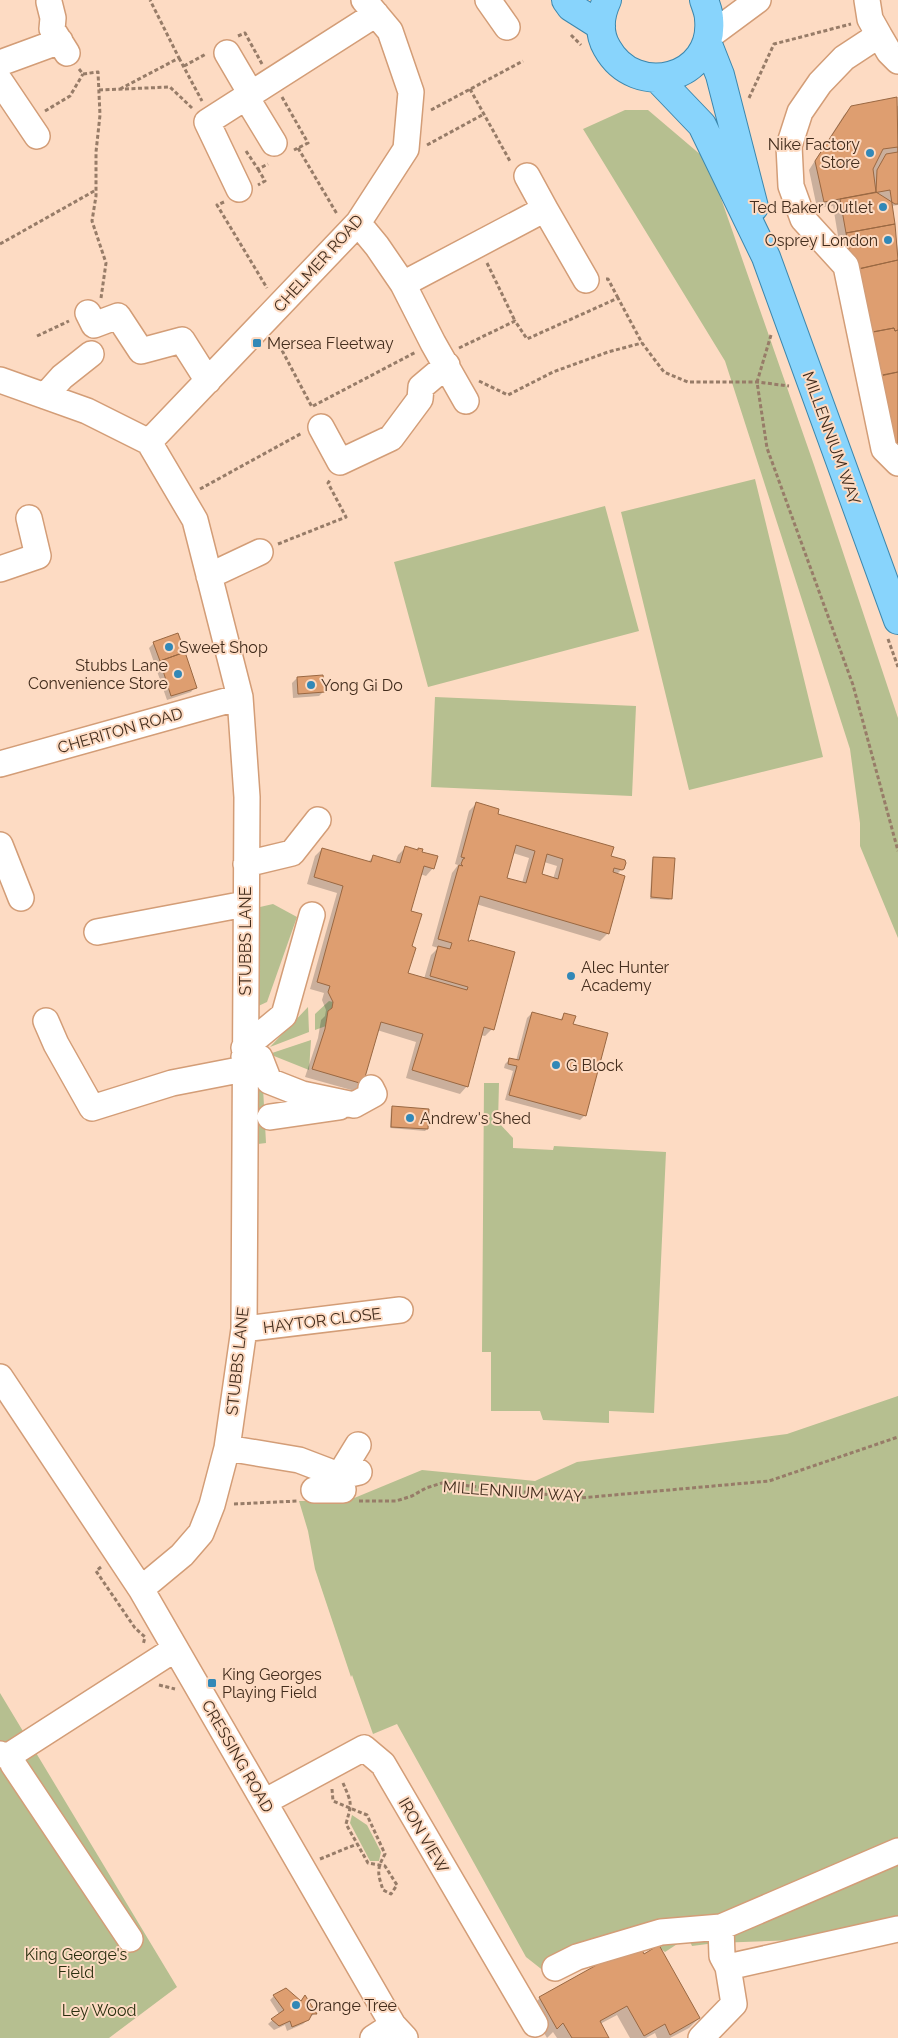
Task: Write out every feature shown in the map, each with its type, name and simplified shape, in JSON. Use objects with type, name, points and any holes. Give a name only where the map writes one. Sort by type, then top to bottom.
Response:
[{"type":"main road","points":[[566,0],[571,7],[600,26]]},
{"type":"main road","points":[[607,0],[603,9],[600,26],[604,43],[612,58],[625,70],[641,77],[658,79],[674,75],[688,68],[700,56],[708,39],[710,18],[704,0]]},
{"type":"main road","name":"MILLENNIUM WAY","points":[[708,39],[741,152],[766,257]]},
{"type":"main road","name":"MILLENNIUM WAY","points":[[658,79],[702,125],[766,257],[898,620]]},
{"type":"street","points":[[488,0],[507,27]]},
{"type":"street","points":[[708,39],[758,0]]},
{"type":"street","points":[[0,64],[63,47],[52,28],[53,18],[47,1]]},
{"type":"street","points":[[240,192],[209,120],[249,95],[370,7]]},
{"type":"street","name":"CHELMER ROAD","points":[[149,442],[356,225],[406,149],[412,92],[390,31],[370,7]]},
{"type":"street","points":[[898,61],[889,52],[872,18],[844,58],[820,83],[800,112],[789,146],[792,186],[803,219],[846,266],[884,449],[898,464]]},
{"type":"street","points":[[227,53],[249,95],[286,146]]},
{"type":"street","points":[[0,81],[32,129]]},
{"type":"street","points":[[527,176],[586,280]]},
{"type":"street","points":[[403,284],[545,209]]},
{"type":"street","points":[[356,225],[378,246],[403,284],[433,343],[466,401]]},
{"type":"street","points":[[88,313],[94,325],[118,316],[140,351],[182,340],[208,381]]},
{"type":"street","points":[[45,396],[62,377],[91,354]]},
{"type":"street","points":[[314,420],[340,462],[391,438],[420,399],[421,387],[447,365]]},
{"type":"street","points":[[0,381],[87,411],[149,442]]},
{"type":"street","name":"STUBBS LANE","points":[[141,1589],[182,1555],[200,1533],[212,1505],[227,1448],[244,1329],[244,1058],[247,797],[240,696],[194,520],[149,442]]},
{"type":"street","points":[[0,569],[38,556],[30,518]]},
{"type":"street","points":[[209,576],[260,552]]},
{"type":"street","name":"CHERITON ROAD","points":[[0,764],[240,696]]},
{"type":"street","points":[[246,864],[292,853],[318,820]]},
{"type":"street","points":[[0,845],[21,898]]},
{"type":"street","points":[[97,932],[245,904]]},
{"type":"street","points":[[244,1058],[284,1016],[312,915]]},
{"type":"street","points":[[46,1021],[56,1044],[92,1108],[244,1058],[260,1058],[269,1081],[302,1094],[362,1097],[270,1117]]},
{"type":"street","name":"HAYTOR CLOSE","points":[[244,1329],[400,1310]]},
{"type":"street","name":"CRESSING ROAD","points":[[0,1377],[141,1589],[301,1866],[390,2034]]},
{"type":"street","points":[[350,1474],[342,1471],[358,1445]]},
{"type":"street","points":[[227,1448],[299,1460],[350,1474]]},
{"type":"street","points":[[307,1496],[343,1490],[350,1474]]},
{"type":"street","points":[[130,1939],[5,1754],[175,1648]]},
{"type":"street","name":"IRON VIEW","points":[[264,1802],[328,1773],[364,1748],[383,1764],[534,2024]]},
{"type":"street","points":[[554,1968],[577,1957],[661,1932],[721,1927],[898,1851]]},
{"type":"street","points":[[701,2038],[734,2004],[728,1967],[722,1956],[721,1927]]},
{"type":"street","points":[[728,1967],[898,1928]]},
{"type":"path","points":[[150,0],[209,120]]},
{"type":"path","points":[[729,114],[747,101],[774,44],[872,18]]},
{"type":"path","points":[[63,47],[83,74]]},
{"type":"path","points":[[120,89],[179,58]]},
{"type":"path","points":[[408,122],[523,61]]},
{"type":"path","points":[[37,336],[88,313],[90,307],[101,298],[106,263],[92,221],[96,190],[96,152],[100,115],[98,72],[83,74]]},
{"type":"path","points":[[32,129],[70,96],[83,74]]},
{"type":"path","points":[[99,90],[170,87],[209,120]]},
{"type":"path","points":[[470,89],[513,165],[527,176]]},
{"type":"path","points":[[398,161],[484,114]]},
{"type":"path","points":[[286,146],[337,213],[356,225]]},
{"type":"path","points":[[258,169],[266,181],[240,192],[217,205],[267,289],[256,299],[269,316],[314,420]]},
{"type":"path","points":[[0,244],[96,190]]},
{"type":"path","points":[[478,244],[515,321],[527,339],[618,298],[642,343],[664,372],[688,382],[757,382],[789,386]]},
{"type":"path","points":[[182,499],[284,445],[314,420],[433,343],[455,350],[515,321]]},
{"type":"path","points":[[771,334],[757,382],[767,448],[853,685],[898,851]]},
{"type":"path","points":[[447,365],[508,395],[554,372],[608,352],[642,343]]},
{"type":"path","points":[[260,552],[346,517],[328,483],[340,462]]},
{"type":"path","name":"MILLENNIUM WAY","points":[[357,1501],[396,1501],[442,1483],[580,1498],[769,1481],[898,1436]]},
{"type":"path","points":[[212,1505],[307,1496]]},
{"type":"path","points":[[103,1566],[96,1571],[135,1628],[144,1637],[142,1646]]},
{"type":"path","points":[[328,1773],[333,1801],[350,1808],[367,1815],[385,1854],[379,1865],[378,1871],[383,1890],[391,1894],[397,1885],[385,1866],[379,1865],[368,1864],[346,1824],[350,1808],[351,1803],[343,1782],[328,1773]]},
{"type":"path","points":[[301,1866],[357,1844]]},
{"type":"green space","points":[[625,110],[648,110],[708,161],[814,465],[898,718],[898,938],[860,846],[860,823],[850,749],[725,361],[583,129]]},
{"type":"green space","points":[[755,479],[823,757],[689,790],[621,512]]},
{"type":"green space","points":[[605,506],[639,631],[428,687],[394,562]]},
{"type":"green space","points":[[435,697],[636,706],[632,796],[431,787]]},
{"type":"green space","points":[[273,904],[297,917],[267,1002],[252,1009],[260,907]]},
{"type":"green space","points":[[329,1001],[333,1002],[332,1008],[328,1011],[326,1026],[315,1030],[315,1014]]},
{"type":"green space","points":[[308,1007],[309,1032],[270,1047]]},
{"type":"green space","points":[[311,1040],[309,1070],[269,1054]]},
{"type":"green space","points":[[251,1069],[262,1069],[266,1143],[249,1145]]},
{"type":"green space","points":[[484,1083],[499,1083],[498,1122],[513,1138],[513,1148],[553,1150],[554,1146],[666,1152],[654,1413],[609,1411],[609,1423],[543,1420],[540,1411],[491,1411],[491,1352],[482,1352]]},
{"type":"green space","points":[[898,1396],[898,1917],[797,1940],[715,1943],[692,1946],[688,1937],[665,1952],[643,1934],[545,1972],[526,1957],[397,1724],[373,1734],[352,1675],[351,1677],[315,1569],[308,1531],[299,1501],[347,1501],[422,1470],[535,1481],[577,1462],[787,1434]]},
{"type":"green space","name":"King George's Field","points":[[0,1693],[177,1987],[109,2038],[0,2038]]},
{"type":"green space","points":[[352,1815],[367,1825],[381,1852],[379,1861],[370,1861],[350,1823]]},
{"type":"building","points":[[897,97],[898,152],[886,154],[877,170],[876,192],[824,202],[815,161],[851,106]]},
{"type":"building","points":[[898,147],[898,204],[895,204],[876,192],[873,169],[883,149]]},
{"type":"building","points":[[890,190],[895,224],[846,233],[840,199]]},
{"type":"building","points":[[895,224],[898,260],[853,270],[846,233]]},
{"type":"building","points":[[898,260],[898,330],[895,331],[894,328],[872,332],[859,269]]},
{"type":"building","points":[[894,328],[895,331],[898,330],[898,372],[871,377],[863,334]]},
{"type":"building","points":[[898,372],[898,453],[876,377]]},
{"type":"building","name":"Sweet Shop","points":[[178,633],[185,652],[160,661],[153,642]]},
{"type":"building","name":"Stubbs Lane Convenience Store","points":[[185,652],[197,688],[171,696],[160,661]]},
{"type":"building","name":"Yong Gi Do","points":[[323,675],[325,692],[298,694],[297,677]]},
{"type":"building","points":[[476,802],[499,809],[498,814],[614,847],[611,856],[625,860],[626,863],[624,869],[614,868],[613,872],[625,876],[609,934],[480,896],[468,941],[471,940],[515,952],[494,1030],[484,1027],[468,1087],[412,1070],[423,1034],[381,1022],[363,1084],[312,1069],[325,1029],[328,1011],[332,1008],[333,1002],[328,992],[330,986],[317,982],[343,886],[314,877],[322,848],[371,862],[373,855],[400,863],[405,846],[418,850],[418,848],[423,849],[422,852],[438,856],[434,869],[424,866],[411,911],[422,914],[412,946],[416,948],[408,973],[467,990],[468,987],[430,976],[438,946],[450,949],[452,943],[438,939],[459,865],[463,866],[461,864],[465,858],[461,857]],"holes":[[[516,845],[535,851],[526,883],[507,878]],[[547,854],[563,859],[558,879],[542,874]]]},
{"type":"building","points":[[653,857],[675,858],[672,899],[651,897]]},
{"type":"building","name":"G Block","points":[[532,1012],[562,1020],[564,1013],[576,1016],[573,1024],[608,1033],[586,1116],[509,1095],[517,1066],[508,1064],[509,1058],[519,1060]]},
{"type":"building","name":"Andrew's Shed","points":[[392,1106],[429,1109],[428,1129],[391,1127]]},
{"type":"building","points":[[638,1942],[644,1954],[659,1945],[700,2018],[670,2035],[665,2024],[644,2036],[627,2006],[600,2021],[609,2038],[572,2038],[563,2023],[557,2029],[539,1997]]},
{"type":"building","name":"Orange Tree","points":[[286,1988],[301,2001],[305,1995],[317,2014],[312,2014],[309,2020],[292,2027],[290,2021],[279,2026],[271,2019],[284,2010],[273,1995]]},
{"type":"place","name":"Nike Factory Store","points":[[870,153]]},
{"type":"place","name":"Ted Baker Outlet","points":[[883,207]]},
{"type":"place","name":"Osprey London","points":[[888,240]]},
{"type":"place","name":"Mersea Fleetway","points":[[257,343]]},
{"type":"place","name":"Sweet Shop","points":[[169,647]]},
{"type":"place","name":"Stubbs Lane Convenience Store","points":[[178,674]]},
{"type":"place","name":"Yong Gi Do","points":[[311,685]]},
{"type":"place","name":"Alec Hunter Academy","points":[[571,976]]},
{"type":"place","name":"G Block","points":[[556,1065]]},
{"type":"place","name":"Andrew's Shed","points":[[410,1118]]},
{"type":"place","name":"King Georges Playing Field","points":[[212,1683]]},
{"type":"place","name":"Orange Tree","points":[[296,2005]]},
{"type":"park label","name":"Ley Wood","points":[[99,2010]]}]
